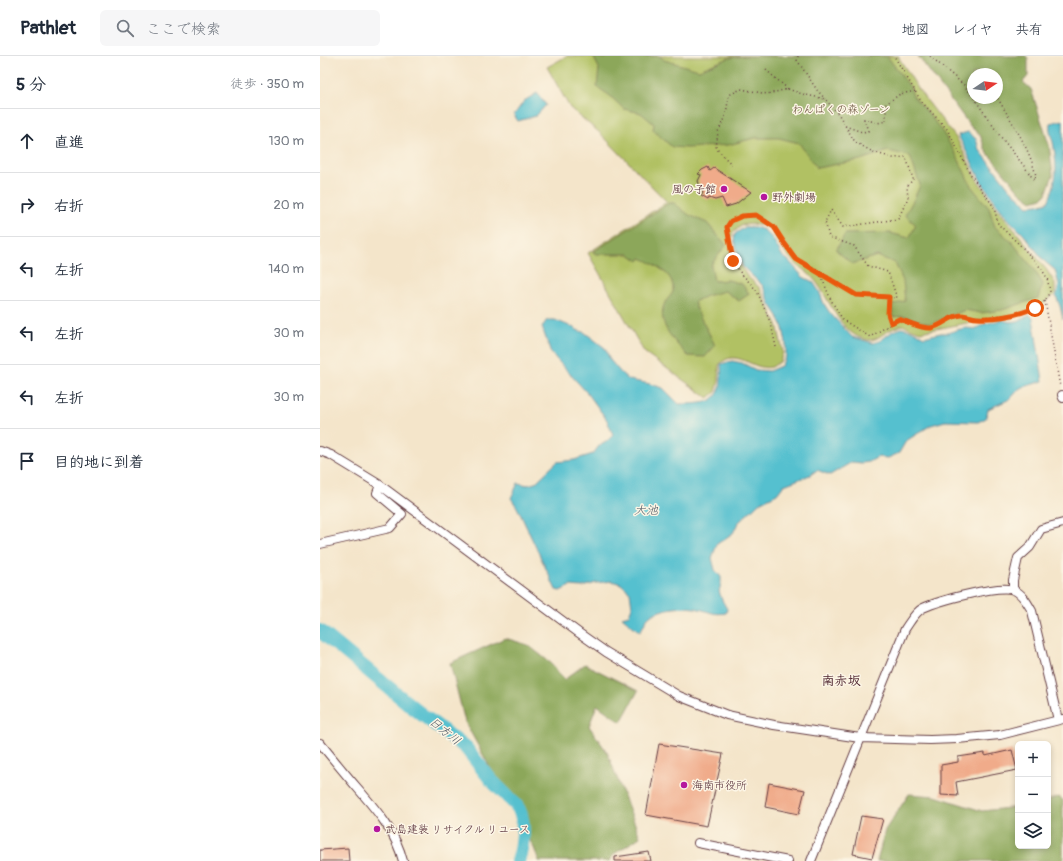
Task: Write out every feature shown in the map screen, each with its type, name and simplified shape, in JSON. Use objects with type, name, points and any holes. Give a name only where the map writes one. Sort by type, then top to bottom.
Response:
[{"type":"street","points":[[320,451],[337,459],[380,485],[606,652],[680,696],[727,715],[774,725],[860,738],[957,739],[1000,735],[1060,720],[1032,611],[1028,603],[1019,593],[1013,590],[996,589],[939,602],[922,609],[913,618],[905,629],[894,652],[860,738],[811,861]]},
{"type":"street","points":[[320,544],[390,528],[402,514],[377,493],[380,485]]},
{"type":"street","points":[[1013,590],[1013,580],[1018,558],[1030,548],[1040,530],[1063,524]]},
{"type":"street","points":[[320,743],[380,815],[392,834],[403,861]]},
{"type":"street","points":[[698,843],[788,861]]},
{"type":"path","points":[[776,347],[771,324],[757,291],[740,272],[733,261],[727,227],[731,221],[742,216],[756,215],[774,227],[796,259],[819,271],[856,295],[897,298],[888,272],[868,266],[854,246],[829,237],[826,222],[831,210],[843,227],[898,219],[908,198],[907,188],[913,178],[906,156],[893,158],[873,152],[855,142],[839,115],[817,90],[797,60],[798,56]]},
{"type":"path","points":[[819,271],[831,300],[843,320],[855,329],[870,337],[899,319],[923,327],[931,328],[950,318],[963,315],[977,318],[1018,314],[1035,308],[1045,301],[1050,291],[1041,268],[998,224],[994,207],[970,175],[947,129],[921,101],[894,56]]},
{"type":"path","points":[[930,56],[964,85],[967,89]]},
{"type":"path","points":[[766,70],[788,89],[825,99]]},
{"type":"path","points":[[732,165],[716,148],[718,132],[726,114],[729,95],[741,89],[767,94],[788,89]]},
{"type":"path","points":[[845,125],[862,132],[868,131],[864,119],[878,124],[886,121],[886,104],[900,94],[916,92]]},
{"type":"path","points":[[977,104],[1034,180],[1036,176],[1030,156],[1019,133],[1001,104]]},
{"type":"path","points":[[889,297],[888,314],[891,323]]},
{"type":"path","points":[[1045,301],[1062,396]]},
{"type":"green space","points":[[567,56],[899,56],[921,93],[957,139],[977,179],[997,208],[1046,269],[1055,283],[1055,294],[1038,309],[1011,318],[983,320],[920,332],[902,325],[887,331],[877,338],[868,340],[858,337],[849,331],[842,323],[818,285],[812,277],[795,263],[786,253],[778,242],[771,228],[757,224],[742,225],[733,233],[731,239],[737,260],[747,276],[759,287],[777,324],[783,352],[780,362],[772,367],[765,368],[738,359],[732,358],[725,360],[719,365],[719,381],[716,392],[708,398],[644,352],[588,253],[667,202],[600,133],[570,108],[547,67]]},
{"type":"green space","name":"わんぱくの森ゾーン","points":[[593,56],[598,56],[605,59],[607,56],[660,56],[664,60],[699,70],[729,58],[744,56],[887,56],[910,87],[913,96],[943,133],[957,156],[971,186],[989,208],[995,227],[1012,242],[1033,268],[1043,284],[1038,298],[1002,310],[981,313],[965,310],[930,324],[903,316],[893,317],[892,305],[905,301],[903,281],[895,263],[877,256],[852,264],[836,250],[845,234],[890,233],[909,238],[916,225],[905,215],[920,185],[910,156],[888,151],[860,160],[817,168],[799,143],[779,138],[755,138],[728,145],[688,148],[672,147],[653,130],[654,124],[641,113],[624,109],[609,95],[597,87],[599,68]]},
{"type":"green space","points":[[918,56],[1026,56],[1028,58],[1028,76],[1023,82],[1031,89],[1049,145],[1053,175],[1046,194],[1042,198],[1032,201],[1020,192],[986,151],[980,135],[971,127]]},
{"type":"green space","points":[[669,203],[674,203],[689,215],[707,223],[726,245],[711,265],[714,281],[728,280],[742,284],[749,294],[739,301],[725,291],[706,296],[694,302],[715,346],[705,357],[688,356],[666,328],[662,315],[663,308],[673,292],[672,282],[667,275],[650,262],[641,258],[639,261],[629,254],[596,254],[593,252]]},
{"type":"green space","points":[[505,638],[528,645],[552,664],[564,680],[585,664],[638,691],[621,722],[597,705],[589,726],[607,752],[640,837],[614,854],[610,861],[539,861],[534,848],[465,722],[450,663]]},
{"type":"green space","points":[[909,794],[935,796],[982,811],[1015,807],[1015,849],[1051,849],[1051,799],[1059,797],[1063,800],[1063,861],[877,861],[885,830]]},
{"type":"water","points":[[537,93],[546,105],[536,116],[518,121],[514,115],[524,101]]},
{"type":"water","points":[[1063,120],[1063,319],[1056,296],[1059,285],[1055,270],[1045,262],[1024,235],[998,206],[981,181],[958,135],[968,132],[976,139],[979,149],[1009,188],[1028,206],[1038,205],[1048,202],[1054,187],[1056,172],[1050,123]]},
{"type":"water","name":"大池","points":[[745,227],[755,227],[764,230],[772,238],[783,257],[788,260],[803,277],[813,282],[830,313],[852,337],[873,343],[880,341],[893,331],[901,328],[911,330],[924,337],[941,333],[949,333],[966,328],[975,329],[984,324],[1002,320],[1010,322],[1018,321],[1030,315],[1033,318],[1043,381],[1020,388],[1010,399],[988,409],[986,418],[978,422],[945,421],[931,425],[906,441],[899,453],[888,458],[878,457],[869,462],[862,463],[852,462],[830,475],[817,470],[810,475],[784,485],[777,494],[759,503],[738,523],[733,533],[717,544],[712,558],[715,570],[721,577],[719,591],[727,609],[726,613],[715,613],[687,607],[672,608],[658,612],[648,618],[640,632],[622,617],[629,615],[632,607],[630,592],[621,584],[612,581],[596,583],[583,587],[570,586],[560,591],[556,590],[517,507],[511,498],[518,483],[528,485],[535,483],[557,462],[574,460],[593,454],[599,446],[613,435],[607,420],[589,395],[551,353],[542,327],[547,320],[555,320],[584,332],[605,348],[610,360],[629,380],[663,388],[679,404],[701,403],[714,398],[718,393],[720,386],[721,364],[732,361],[742,363],[756,370],[769,371],[781,366],[786,356],[786,343],[783,328],[762,285],[743,267],[739,259],[734,239],[735,234]]},
{"type":"building","name":"風の子館","points":[[708,167],[710,171],[714,168],[751,192],[736,204],[726,207],[722,198],[715,200],[709,198],[708,200],[701,196],[703,193],[698,181],[701,175],[698,174]]},
{"type":"building","name":"海南市役所","points":[[659,744],[723,754],[707,826],[646,815]]},
{"type":"building","points":[[1012,750],[1015,762],[1015,770],[956,782],[958,796],[941,795],[941,765],[958,762],[958,757],[985,753],[985,756]]},
{"type":"building","points":[[769,783],[805,790],[799,814],[765,807]]},
{"type":"building","points":[[861,816],[883,819],[872,858],[853,854]]},
{"type":"building","points":[[348,848],[349,861],[320,861],[320,850]]},
{"type":"building","points":[[649,852],[651,861],[615,861],[615,857]]},
{"type":"waterway","name":"日方川","points":[[320,631],[416,710],[466,748],[491,780],[516,805],[522,817],[523,824],[521,848],[518,861]]},
{"type":"place","name":"風の子館","points":[[724,189]]},
{"type":"place","name":"野外劇場","points":[[764,197]]},
{"type":"place","name":"海南市役所","points":[[684,785]]},
{"type":"place","name":"武島建装 リサイクル リユース","points":[[377,829]]},
{"type":"district","name":"南赤坂","points":[[841,680]]},
{"type":"route","points":[[733,261],[727,227],[731,221],[742,216],[756,215],[774,227],[796,259],[819,271],[856,295],[889,297],[888,314],[891,323],[899,319],[923,327],[931,328],[950,318],[963,315],[985,318],[1018,314],[1035,308]]}]
